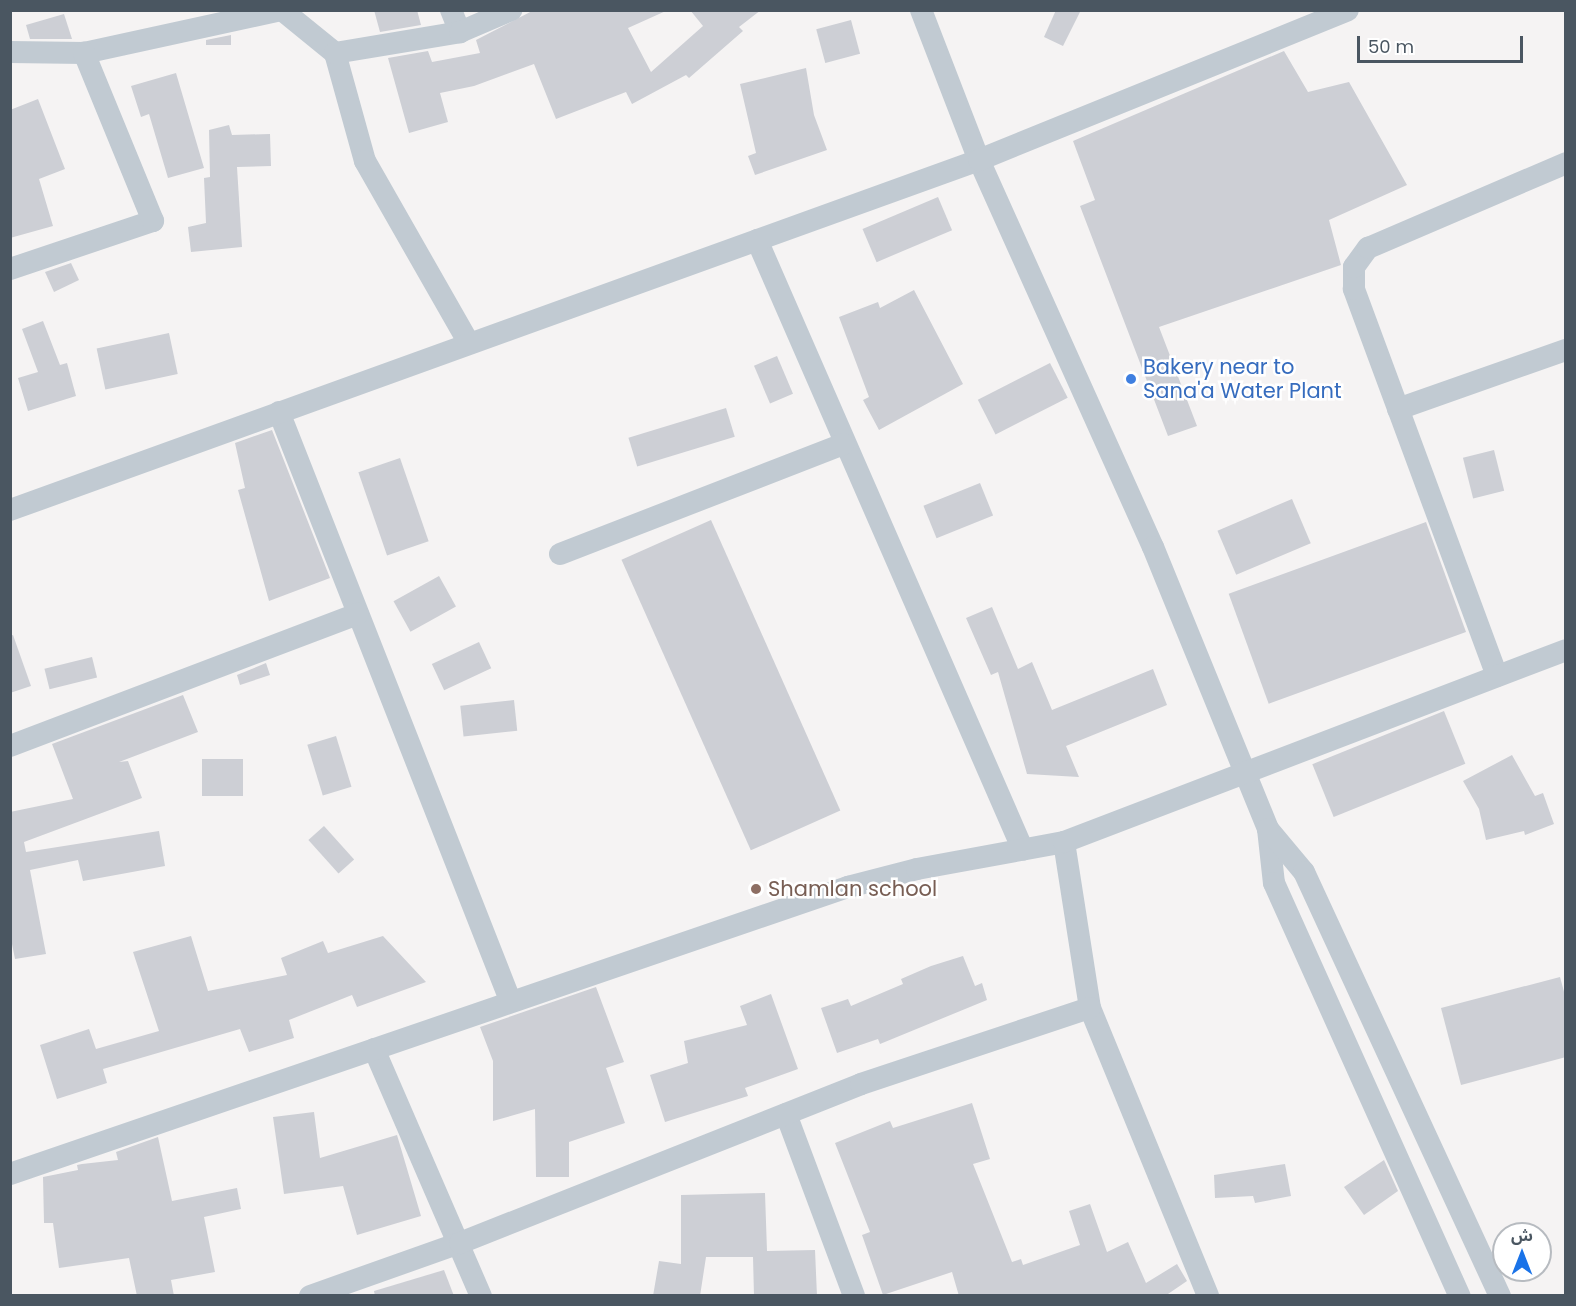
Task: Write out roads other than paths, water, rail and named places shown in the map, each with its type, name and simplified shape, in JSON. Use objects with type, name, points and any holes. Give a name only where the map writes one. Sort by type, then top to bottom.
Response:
[{"type":"street","points":[[10,52],[84,53],[281,10],[335,53],[365,161],[469,343]]},
{"type":"street","points":[[451,10],[460,33]]},
{"type":"street","points":[[335,53],[460,33],[511,10]]},
{"type":"street","points":[[921,10],[979,160],[1153,547],[1268,829],[1304,872],[1500,1296]]},
{"type":"street","points":[[10,510],[979,160],[1348,10]]},
{"type":"street","points":[[10,268],[153,220],[84,53]]},
{"type":"street","points":[[1497,676],[1354,289],[1354,267],[1368,249],[1566,163]]},
{"type":"street","points":[[757,240],[843,444],[1023,850]]},
{"type":"street","points":[[1398,409],[1566,350]]},
{"type":"street","points":[[279,412],[510,1000]]},
{"type":"street","points":[[560,554],[843,444]]},
{"type":"street","points":[[10,746],[358,614]]},
{"type":"street","points":[[10,1174],[510,1000],[848,887],[917,869],[1064,842],[1244,771],[1566,650]]},
{"type":"street","points":[[1268,829],[1269,866],[1274,883],[1460,1296]]},
{"type":"street","points":[[1064,842],[1090,1008],[1209,1296]]},
{"type":"street","points":[[310,1296],[460,1243],[861,1084],[1090,1008]]},
{"type":"street","points":[[374,1049],[481,1296]]},
{"type":"street","points":[[786,1114],[854,1296]]},
{"type":"place","name":"Bakery near to Sana'a Water Plant","points":[[1131,379]]},
{"type":"place","name":"Shamlan school","points":[[756,889]]}]
